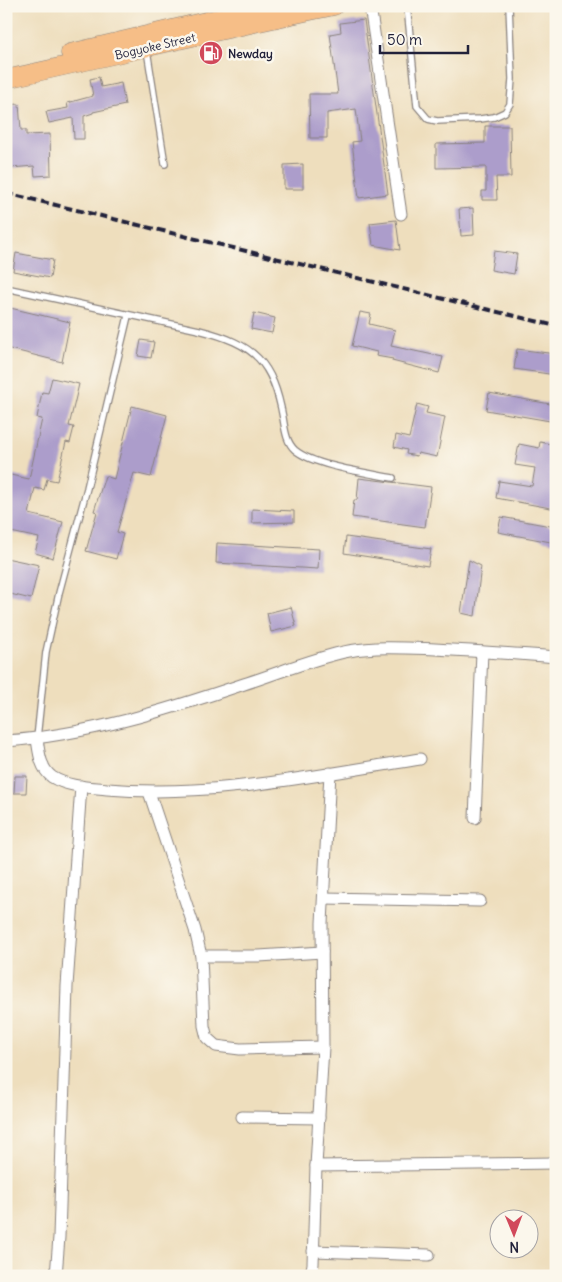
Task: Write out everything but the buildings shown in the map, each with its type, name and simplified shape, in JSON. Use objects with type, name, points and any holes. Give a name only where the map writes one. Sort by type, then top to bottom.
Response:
[{"type":"main road","name":"Bogyoke Street","points":[[6,79],[76,58],[146,42],[269,6]]},
{"type":"main road","name":"Bogyoke Street","points":[[249,13],[334,6]]},
{"type":"main road","name":"Bogyoke Street","points":[[6,68],[76,58]]},
{"type":"street","points":[[370,6],[401,214]]},
{"type":"street","points":[[6,741],[37,739],[128,720],[349,651],[377,648],[407,648],[556,657]]},
{"type":"street","points":[[475,818],[482,652]]},
{"type":"street","points":[[37,739],[45,769],[50,776],[66,784],[149,792],[212,790],[289,781],[420,759]]},
{"type":"street","points":[[305,1276],[312,1270],[313,1251],[323,1046],[322,952],[330,773]]},
{"type":"street","points":[[56,1276],[59,1237],[67,986],[81,786]]},
{"type":"street","points":[[149,792],[186,898],[201,956],[204,1026],[207,1038],[216,1046],[240,1049],[323,1046]]},
{"type":"street","points":[[324,898],[480,901]]},
{"type":"street","points":[[201,956],[259,956],[322,952]]},
{"type":"street","points":[[242,1117],[318,1118]]},
{"type":"street","points":[[316,1166],[556,1163]]},
{"type":"street","points":[[313,1251],[429,1255]]},
{"type":"lane","points":[[407,6],[417,106],[428,119],[462,121],[494,116],[505,112],[510,104],[512,79],[509,6]]},
{"type":"lane","points":[[146,42],[165,164]]},
{"type":"lane","points":[[6,288],[215,334],[242,344],[260,359],[270,374],[278,393],[290,444],[295,450],[302,455],[326,463],[393,478]]},
{"type":"lane","points":[[37,739],[46,652],[128,316]]},
{"type":"railway","points":[[6,193],[556,326]]},
{"type":"place","name":"Newday","points":[[211,53]]}]
